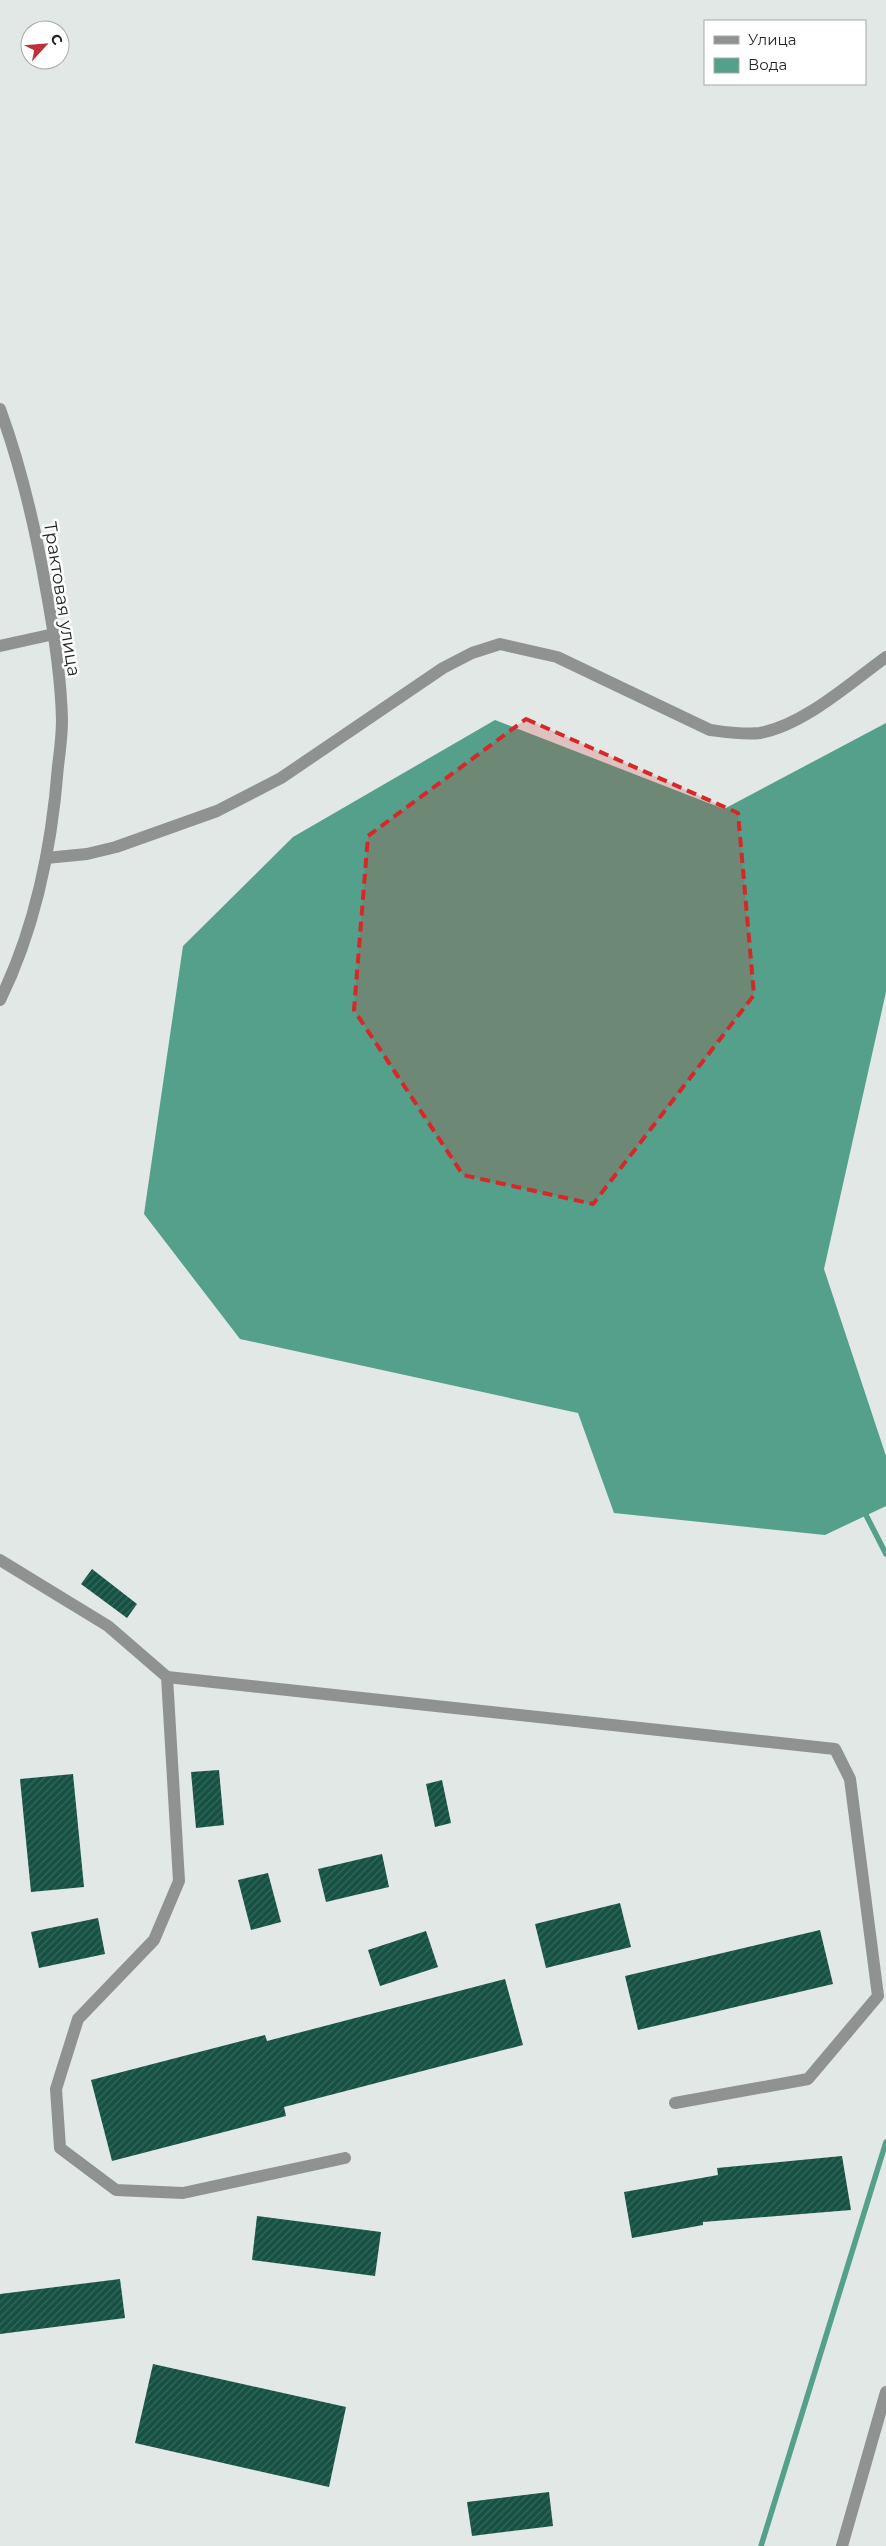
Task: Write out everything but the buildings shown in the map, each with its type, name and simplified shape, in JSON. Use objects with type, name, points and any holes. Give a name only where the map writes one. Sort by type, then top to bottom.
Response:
[{"type":"street","name":"Трактовая улица","points":[[0,409],[18,459],[38,548],[54,634],[62,721],[56,794],[41,885],[9,981],[0,1000]]},
{"type":"street","points":[[0,646],[54,634]]},
{"type":"street","points":[[46,858],[87,854],[116,847],[217,812],[281,778],[442,668],[472,653],[500,644],[557,658],[710,730],[733,733],[760,733],[789,724],[886,657]]},
{"type":"street","points":[[0,1560],[108,1626],[167,1677],[835,1749],[850,1779],[878,1996],[808,2079],[675,2104]]},
{"type":"street","points":[[167,1677],[178,1881],[154,1940],[78,2019],[56,2089],[60,2148],[116,2190],[183,2193],[345,2158]]},
{"type":"street","points":[[842,2546],[886,2392]]},
{"type":"highlighted area","points":[[526,719],[738,813],[754,995],[593,1204],[463,1175],[354,1010],[368,836]]},
{"type":"water","points":[[495,720],[724,809],[886,723],[886,992],[824,1269],[886,1456],[886,1506],[825,1535],[614,1513],[578,1413],[240,1339],[144,1214],[183,946],[293,837]]},
{"type":"waterway","points":[[866,1515],[886,1554]]},
{"type":"waterway","points":[[761,2546],[886,2142]]}]
